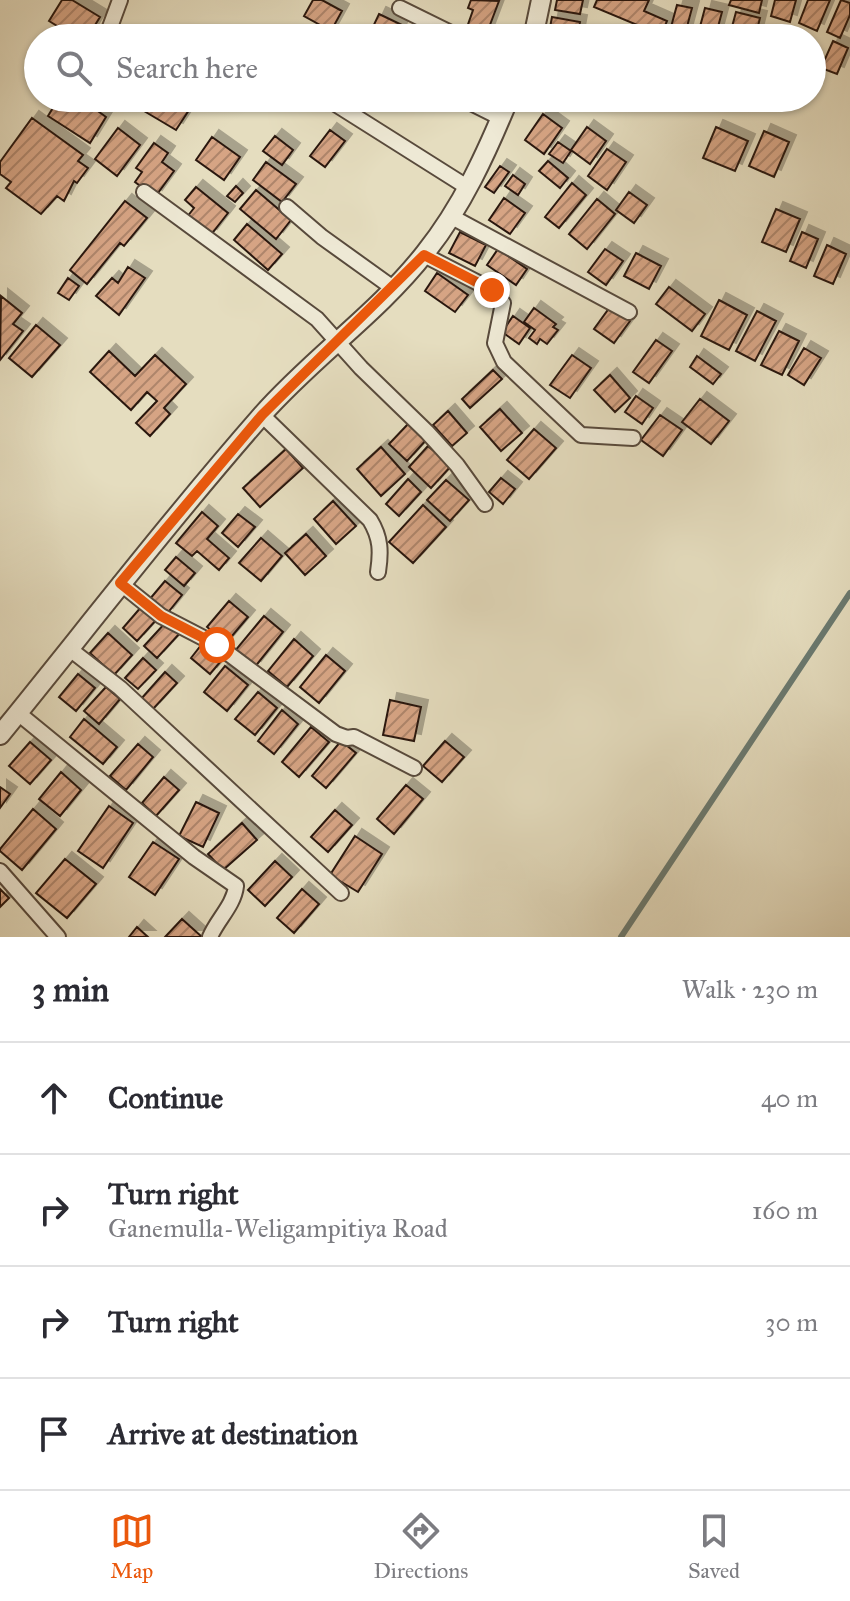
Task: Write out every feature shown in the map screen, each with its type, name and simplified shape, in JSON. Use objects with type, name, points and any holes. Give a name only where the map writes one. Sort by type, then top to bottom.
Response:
[{"type":"street","points":[[111,24],[120,0]]},
{"type":"street","points":[[536,24],[541,0]]},
{"type":"street","points":[[400,8],[433,24]]},
{"type":"street","points":[[348,112],[467,187]]},
{"type":"street","points":[[489,112],[501,118]]},
{"type":"street","points":[[0,735],[71,650],[120,583],[262,415],[424,255],[452,217],[503,112]]},
{"type":"street","points":[[144,192],[317,319],[361,368],[427,432],[473,485],[485,504]]},
{"type":"street","points":[[287,207],[322,237],[393,288]]},
{"type":"street","points":[[452,217],[629,312]]},
{"type":"street","points":[[424,255],[492,290],[503,303],[495,343],[504,362],[581,435],[633,438]]},
{"type":"street","points":[[262,415],[370,520],[378,532],[381,551],[378,572]]},
{"type":"street","points":[[120,583],[161,616],[217,645],[336,734],[354,737],[414,768]]},
{"type":"street","points":[[71,650],[120,688],[341,893]]},
{"type":"street","points":[[18,713],[194,857],[236,886],[235,894],[215,923],[210,937]]},
{"type":"street","points":[[0,871],[58,937]]},
{"type":"building","points":[[62,0],[72,0],[100,17],[96,24],[54,24],[49,21]]},
{"type":"building","points":[[313,0],[322,0],[342,11],[335,24],[318,24],[304,16]]},
{"type":"building","points":[[471,0],[499,1],[490,24],[468,24],[473,10],[468,8]]},
{"type":"building","points":[[557,0],[583,0],[580,14],[555,10]]},
{"type":"building","points":[[597,0],[649,0],[644,11],[667,21],[666,24],[635,24],[594,7]]},
{"type":"building","points":[[731,0],[762,0],[759,13],[729,5]]},
{"type":"building","points":[[775,0],[796,0],[790,22],[771,16]]},
{"type":"building","points":[[808,0],[830,0],[820,24],[799,23]]},
{"type":"building","points":[[841,0],[850,3],[850,15],[840,38],[827,32]]},
{"type":"building","points":[[677,5],[692,8],[688,24],[672,24]]},
{"type":"building","points":[[705,8],[722,12],[719,24],[701,24]]},
{"type":"building","points":[[736,12],[760,18],[758,24],[733,24]]},
{"type":"building","points":[[379,14],[400,24],[374,24]]},
{"type":"building","points":[[552,17],[580,22],[580,24],[551,24]]},
{"type":"building","points":[[833,41],[848,48],[837,74],[826,70],[826,57]]},
{"type":"building","points":[[50,112],[99,112],[106,117],[90,143],[48,116]]},
{"type":"building","points":[[146,112],[188,112],[176,130]]},
{"type":"building","points":[[543,114],[562,128],[544,154],[525,140]]},
{"type":"building","points":[[32,118],[83,155],[78,161],[88,168],[77,183],[74,181],[64,201],[57,196],[41,214],[6,188],[11,182],[0,174],[0,162]]},
{"type":"building","points":[[587,127],[606,141],[590,164],[571,150]]},
{"type":"building","points":[[716,127],[748,141],[735,171],[703,158]]},
{"type":"building","points":[[118,128],[140,145],[117,176],[95,159]]},
{"type":"building","points":[[330,130],[345,141],[325,167],[310,156]]},
{"type":"building","points":[[764,131],[789,142],[774,177],[749,166]]},
{"type":"building","points":[[275,136],[293,150],[282,165],[263,151]]},
{"type":"building","points":[[212,137],[240,157],[224,180],[196,160]]},
{"type":"building","points":[[558,142],[571,151],[563,163],[549,154]]},
{"type":"building","points":[[154,143],[168,153],[162,162],[174,171],[155,197],[135,182],[142,172],[136,168]]},
{"type":"building","points":[[607,149],[626,162],[607,190],[588,176]]},
{"type":"building","points":[[548,161],[568,178],[560,188],[539,171]]},
{"type":"building","points":[[266,162],[296,184],[282,202],[253,180]]},
{"type":"building","points":[[500,166],[509,172],[494,193],[485,187]]},
{"type":"building","points":[[513,175],[525,184],[518,195],[505,186]]},
{"type":"building","points":[[572,183],[586,195],[559,228],[545,217]]},
{"type":"building","points":[[236,186],[243,193],[235,202],[227,196]]},
{"type":"building","points":[[196,187],[228,213],[210,236],[187,217],[194,208],[185,200]]},
{"type":"building","points":[[256,190],[291,220],[276,239],[240,209]]},
{"type":"building","points":[[629,192],[647,205],[634,223],[616,210]]},
{"type":"building","points":[[504,198],[525,213],[510,234],[489,220]]},
{"type":"building","points":[[597,199],[615,214],[587,249],[569,234]]},
{"type":"building","points":[[125,201],[147,218],[124,246],[120,243],[87,284],[70,270]]},
{"type":"building","points":[[776,209],[800,219],[786,252],[762,242]]},
{"type":"building","points":[[247,224],[282,254],[268,270],[234,240]]},
{"type":"building","points":[[460,232],[486,245],[475,266],[449,253]]},
{"type":"building","points":[[802,232],[818,239],[806,268],[790,261]]},
{"type":"building","points":[[827,245],[846,254],[833,284],[814,276]]},
{"type":"building","points":[[498,249],[527,269],[516,285],[487,265]]},
{"type":"building","points":[[605,249],[623,261],[606,285],[588,272]]},
{"type":"building","points":[[636,253],[661,266],[649,289],[624,276]]},
{"type":"building","points":[[128,267],[145,278],[119,315],[96,296],[112,278],[118,283]]},
{"type":"building","points":[[437,273],[468,295],[455,312],[425,291]]},
{"type":"building","points":[[68,278],[79,286],[69,300],[58,293]]},
{"type":"building","points":[[669,287],[705,314],[692,331],[656,304]]},
{"type":"building","points":[[1,296],[22,313],[13,324],[23,331],[0,360]]},
{"type":"building","points":[[719,300],[747,315],[729,350],[701,336]]},
{"type":"building","points":[[610,307],[630,321],[614,343],[594,329]]},
{"type":"building","points":[[534,308],[556,324],[553,327],[558,330],[547,344],[540,339],[537,344],[529,338],[535,330],[524,322]]},
{"type":"building","points":[[757,311],[776,321],[755,361],[736,351]]},
{"type":"building","points":[[513,316],[530,328],[519,344],[502,332]]},
{"type":"building","points":[[36,325],[60,345],[32,377],[9,358]]},
{"type":"building","points":[[779,331],[799,341],[782,375],[761,365]]},
{"type":"building","points":[[656,340],[672,351],[649,383],[633,372]]},
{"type":"building","points":[[804,348],[821,358],[804,385],[788,375]]},
{"type":"building","points":[[109,351],[135,376],[155,355],[186,384],[164,408],[170,414],[150,436],[136,423],[157,401],[147,392],[131,410],[90,372]]},
{"type":"building","points":[[572,355],[591,368],[570,398],[550,385]]},
{"type":"building","points":[[697,356],[721,374],[713,384],[690,367]]},
{"type":"building","points":[[493,370],[502,379],[470,408],[462,399]]},
{"type":"building","points":[[610,375],[630,398],[615,412],[594,390]]},
{"type":"building","points":[[636,396],[653,408],[642,424],[625,412]]},
{"type":"building","points":[[700,399],[729,421],[711,444],[682,422]]},
{"type":"building","points":[[500,409],[522,433],[501,451],[480,427]]},
{"type":"building","points":[[448,411],[467,433],[452,446],[433,425]]},
{"type":"building","points":[[660,415],[682,430],[663,456],[641,440]]},
{"type":"building","points":[[409,423],[427,439],[407,461],[389,444]]},
{"type":"building","points":[[534,429],[556,448],[529,479],[507,460]]},
{"type":"building","points":[[428,446],[451,466],[431,488],[409,467]]},
{"type":"building","points":[[381,447],[405,474],[381,496],[357,469]]},
{"type":"building","points":[[286,449],[303,468],[260,507],[243,488]]},
{"type":"building","points":[[501,478],[515,489],[503,504],[489,492]]},
{"type":"building","points":[[408,479],[421,492],[399,516],[386,504]]},
{"type":"building","points":[[446,480],[469,500],[450,521],[427,500]]},
{"type":"building","points":[[333,501],[356,526],[336,544],[314,519]]},
{"type":"building","points":[[423,505],[446,527],[413,563],[389,542]]},
{"type":"building","points":[[202,512],[218,526],[207,539],[229,558],[219,570],[197,551],[192,556],[176,543]]},
{"type":"building","points":[[238,514],[255,527],[238,547],[222,533]]},
{"type":"building","points":[[306,534],[326,556],[305,575],[285,553]]},
{"type":"building","points":[[261,538],[282,556],[261,581],[239,563]]},
{"type":"building","points":[[176,557],[195,573],[184,586],[165,570]]},
{"type":"building","points":[[165,581],[182,595],[166,615],[149,600]]},
{"type":"building","points":[[229,601],[248,617],[226,643],[207,627]]},
{"type":"building","points":[[142,606],[157,619],[137,641],[123,628]]},
{"type":"building","points":[[264,616],[283,632],[254,668],[234,652]]},
{"type":"building","points":[[167,621],[180,633],[157,658],[144,646]]},
{"type":"building","points":[[108,633],[132,655],[114,675],[90,653]]},
{"type":"building","points":[[294,639],[313,656],[287,687],[268,671]]},
{"type":"building","points":[[202,644],[221,661],[210,674],[191,658]]},
{"type":"building","points":[[326,655],[345,671],[319,703],[300,687]]},
{"type":"building","points":[[143,658],[156,670],[138,689],[125,678]]},
{"type":"building","points":[[225,666],[248,685],[227,711],[204,692]]},
{"type":"building","points":[[165,672],[177,683],[153,709],[141,699]]},
{"type":"building","points":[[78,674],[95,688],[76,711],[59,697]]},
{"type":"building","points":[[106,687],[120,699],[99,724],[84,711]]},
{"type":"building","points":[[258,692],[277,708],[255,735],[235,719]]},
{"type":"building","points":[[390,700],[421,707],[414,741],[383,735]]},
{"type":"building","points":[[282,710],[298,724],[274,754],[258,741]]},
{"type":"building","points":[[84,719],[117,747],[103,764],[70,737]]},
{"type":"building","points":[[311,727],[329,742],[299,777],[282,762]]},
{"type":"building","points":[[341,741],[356,753],[326,788],[312,776]]},
{"type":"building","points":[[445,741],[464,757],[442,782],[423,766]]},
{"type":"building","points":[[30,742],[51,760],[30,784],[9,766]]},
{"type":"building","points":[[138,744],[153,757],[126,790],[110,776]]},
{"type":"building","points":[[61,772],[81,790],[60,816],[39,799]]},
{"type":"building","points":[[164,777],[179,790],[156,816],[142,803]]},
{"type":"building","points":[[406,785],[423,799],[394,834],[377,819]]},
{"type":"building","points":[[0,787],[10,794],[0,808]]},
{"type":"building","points":[[196,802],[219,813],[203,847],[179,836]]},
{"type":"building","points":[[109,806],[133,823],[103,868],[78,851]]},
{"type":"building","points":[[33,809],[56,829],[22,870],[0,849]]},
{"type":"building","points":[[335,810],[352,825],[328,852],[311,837]]},
{"type":"building","points":[[242,823],[257,840],[223,870],[208,854]]},
{"type":"building","points":[[355,836],[382,854],[358,892],[330,875]]},
{"type":"building","points":[[153,842],[179,859],[155,895],[129,877]]},
{"type":"building","points":[[65,859],[96,884],[67,918],[36,893]]},
{"type":"building","points":[[275,861],[292,877],[265,906],[248,890]]},
{"type":"building","points":[[0,889],[9,898],[0,907]]},
{"type":"building","points":[[302,889],[319,904],[294,933],[277,918]]},
{"type":"building","points":[[182,919],[202,937],[165,937]]},
{"type":"building","points":[[137,927],[148,937],[129,937]]},
{"type":"waterway","points":[[621,937],[850,593]]},
{"type":"route","points":[[217,645],[161,616],[120,583],[262,415],[424,255],[492,290]]}]
